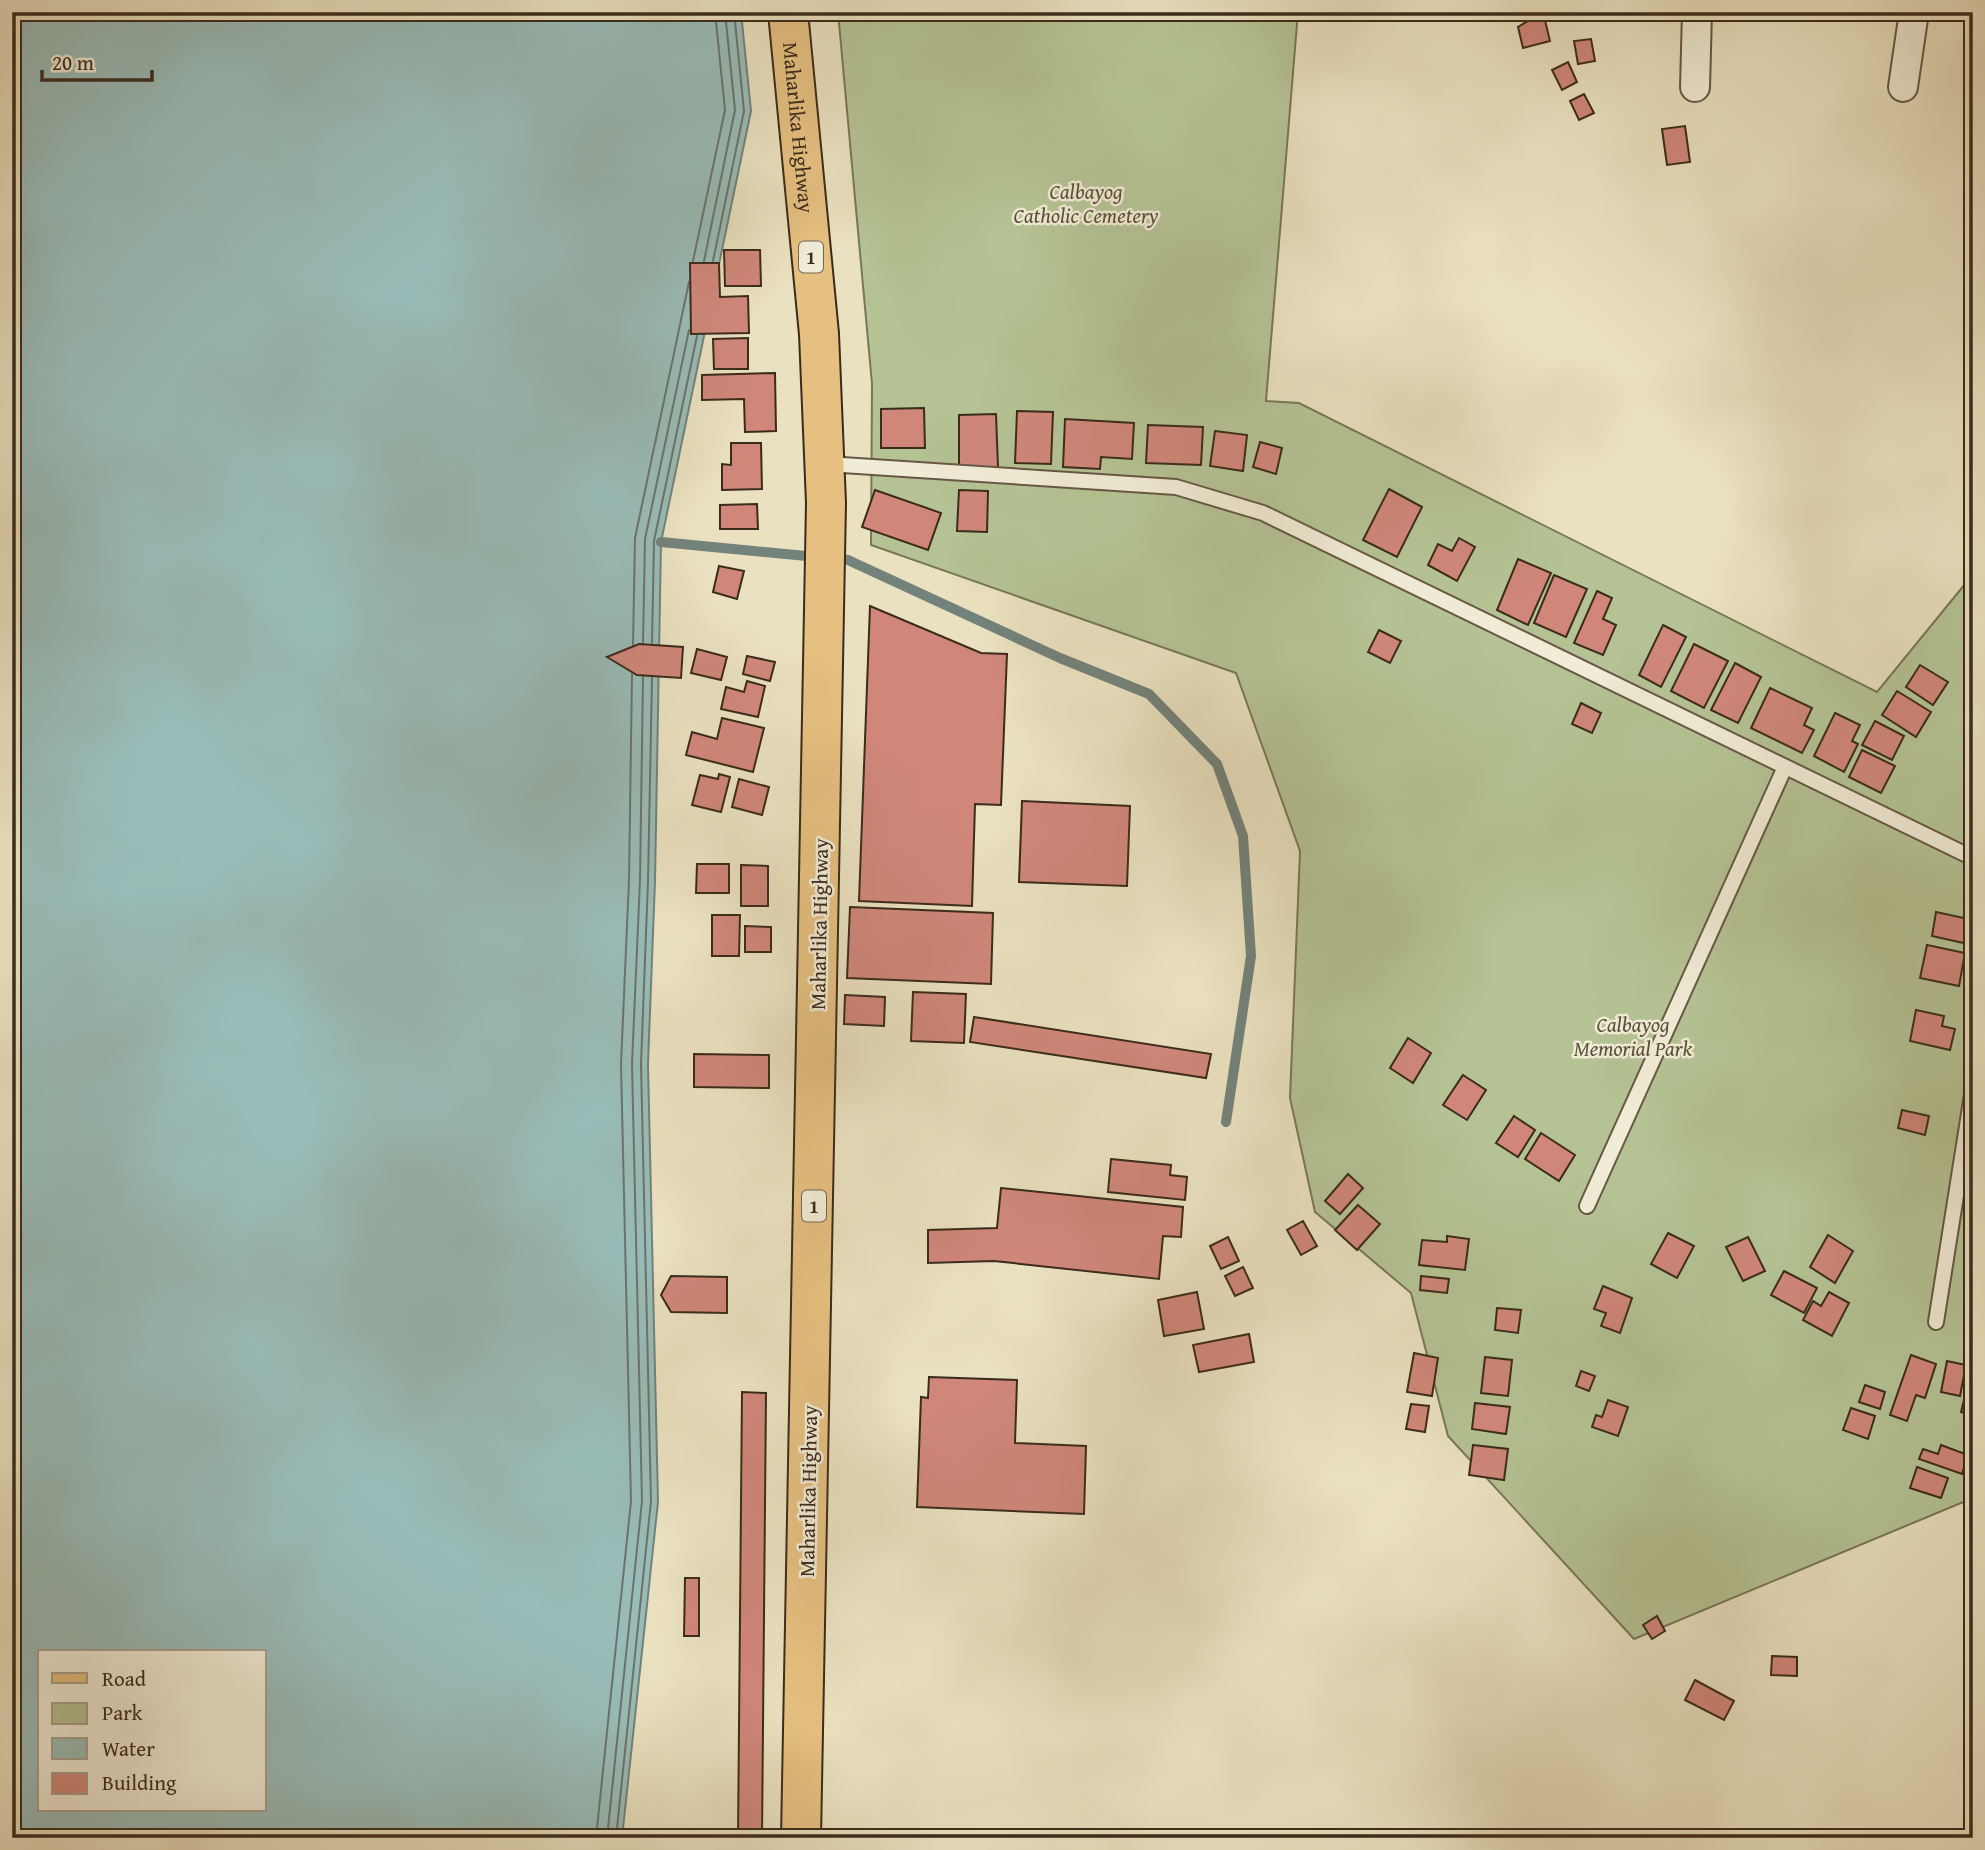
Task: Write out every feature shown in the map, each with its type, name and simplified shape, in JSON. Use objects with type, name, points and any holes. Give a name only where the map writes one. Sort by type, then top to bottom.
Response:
[{"type":"main road","name":"Maharlika Highway","points":[[788,12],[819,334],[826,464],[801,1838]]},
{"type":"street","points":[[1695,87],[1697,12]]},
{"type":"street","points":[[1903,87],[1914,12]]},
{"type":"lane","points":[[826,464],[1176,486],[1263,513],[1973,858]]},
{"type":"lane","points":[[1587,1206],[1785,767]]},
{"type":"lane","points":[[1937,1322],[1973,1088]]},
{"type":"green space","name":"Calbayog Memorial Park","points":[[838,12],[1298,12],[1266,401],[1299,403],[1877,692],[1965,584],[1973,587],[1973,1498],[1634,1639],[1448,1436],[1411,1293],[1315,1212],[1290,1098],[1300,851],[1236,673],[871,545],[872,384]]},
{"type":"water","points":[[12,12],[741,12],[751,111],[661,542],[655,881],[648,1064],[658,1502],[622,1838],[12,1838]]},
{"type":"building","points":[[1543,12],[1550,41],[1523,48],[1518,27]]},
{"type":"building","points":[[1591,39],[1595,61],[1578,64],[1574,41]]},
{"type":"building","points":[[1568,62],[1577,82],[1562,90],[1552,70]]},
{"type":"building","points":[[1584,94],[1594,113],[1579,120],[1570,101]]},
{"type":"building","points":[[1685,126],[1690,162],[1667,165],[1662,129]]},
{"type":"building","points":[[724,250],[760,250],[761,286],[725,286]]},
{"type":"building","points":[[690,263],[719,263],[720,297],[748,296],[749,333],[691,334]]},
{"type":"building","points":[[748,338],[748,369],[714,369],[713,339]]},
{"type":"building","points":[[775,373],[776,431],[745,432],[744,399],[702,400],[702,375]]},
{"type":"building","points":[[924,408],[925,448],[881,448],[881,409]]},
{"type":"building","points":[[1017,411],[1053,412],[1051,464],[1015,463]]},
{"type":"building","points":[[996,414],[998,467],[959,467],[959,415]]},
{"type":"building","points":[[1065,419],[1134,423],[1132,459],[1101,457],[1100,469],[1063,467]]},
{"type":"building","points":[[1148,425],[1203,427],[1201,465],[1146,463]]},
{"type":"building","points":[[1215,431],[1247,435],[1243,471],[1210,466]]},
{"type":"building","points":[[1260,442],[1282,448],[1276,474],[1253,467]]},
{"type":"building","points":[[731,443],[761,443],[762,489],[722,490],[722,464],[731,465]]},
{"type":"building","points":[[1389,489],[1422,507],[1397,557],[1363,540]]},
{"type":"building","points":[[875,490],[941,513],[928,550],[862,527]]},
{"type":"building","points":[[959,490],[988,491],[987,532],[957,531]]},
{"type":"building","points":[[757,504],[758,529],[720,529],[720,505]]},
{"type":"building","points":[[1459,538],[1475,547],[1457,581],[1428,565],[1438,544],[1452,551]]},
{"type":"building","points":[[1518,559],[1551,573],[1528,625],[1497,610]]},
{"type":"building","points":[[719,566],[744,571],[737,599],[713,592]]},
{"type":"building","points":[[1554,575],[1587,589],[1566,637],[1534,623]]},
{"type":"building","points":[[1597,591],[1612,598],[1603,619],[1616,625],[1603,655],[1574,643]]},
{"type":"building","points":[[870,606],[981,653],[1007,654],[1001,805],[975,804],[972,906],[859,901]]},
{"type":"building","points":[[1663,625],[1686,637],[1661,687],[1639,675]]},
{"type":"building","points":[[1379,630],[1401,641],[1390,663],[1368,652]]},
{"type":"building","points":[[639,644],[683,647],[681,678],[637,675],[607,657]]},
{"type":"building","points":[[1694,644],[1728,661],[1704,708],[1671,691]]},
{"type":"building","points":[[697,649],[727,657],[721,680],[691,673]]},
{"type":"building","points":[[747,656],[775,662],[770,681],[743,674]]},
{"type":"building","points":[[1735,663],[1761,677],[1738,723],[1711,710]]},
{"type":"building","points":[[1920,665],[1948,682],[1933,705],[1906,687]]},
{"type":"building","points":[[747,681],[765,686],[758,717],[721,709],[726,687],[744,692]]},
{"type":"building","points":[[1770,688],[1812,708],[1804,725],[1814,730],[1802,753],[1751,728]]},
{"type":"building","points":[[1897,691],[1931,712],[1916,737],[1882,715]]},
{"type":"building","points":[[1581,703],[1601,713],[1592,733],[1572,724]]},
{"type":"building","points":[[1835,713],[1860,725],[1852,741],[1858,744],[1844,772],[1814,756]]},
{"type":"building","points":[[722,718],[764,728],[753,772],[686,755],[692,732],[717,739]]},
{"type":"building","points":[[1875,721],[1904,736],[1892,760],[1862,745]]},
{"type":"building","points":[[1862,750],[1895,766],[1881,793],[1849,777]]},
{"type":"building","points":[[719,774],[730,777],[721,812],[692,805],[700,775],[718,779]]},
{"type":"building","points":[[739,779],[769,787],[762,815],[732,807]]},
{"type":"building","points":[[1022,801],[1130,806],[1127,886],[1019,882]]},
{"type":"building","points":[[697,864],[729,864],[729,893],[696,893]]},
{"type":"building","points":[[741,865],[768,866],[768,906],[741,906]]},
{"type":"building","points":[[850,907],[993,913],[991,984],[847,978]]},
{"type":"building","points":[[1936,912],[1973,920],[1968,944],[1932,936]]},
{"type":"building","points":[[712,915],[740,915],[739,956],[712,956]]},
{"type":"building","points":[[745,926],[771,927],[771,952],[745,952]]},
{"type":"building","points":[[1927,945],[1965,953],[1959,986],[1920,978]]},
{"type":"building","points":[[913,992],[966,994],[964,1043],[911,1041]]},
{"type":"building","points":[[845,995],[885,997],[884,1026],[844,1024]]},
{"type":"building","points":[[1916,1010],[1944,1016],[1942,1026],[1955,1029],[1950,1050],[1910,1041]]},
{"type":"building","points":[[974,1017],[1211,1054],[1206,1078],[970,1042]]},
{"type":"building","points":[[1408,1038],[1431,1053],[1413,1083],[1390,1068]]},
{"type":"building","points":[[694,1054],[769,1055],[769,1088],[694,1087]]},
{"type":"building","points":[[1463,1075],[1486,1090],[1467,1120],[1443,1105]]},
{"type":"building","points":[[1902,1110],[1929,1116],[1925,1135],[1898,1128]]},
{"type":"building","points":[[1514,1116],[1535,1130],[1518,1157],[1496,1143]]},
{"type":"building","points":[[1541,1133],[1575,1155],[1559,1181],[1525,1159]]},
{"type":"building","points":[[1111,1159],[1171,1165],[1170,1175],[1187,1177],[1185,1200],[1108,1192]]},
{"type":"building","points":[[1348,1174],[1363,1188],[1340,1214],[1325,1201]]},
{"type":"building","points":[[1001,1188],[1183,1207],[1181,1237],[1163,1236],[1159,1279],[994,1261],[928,1263],[928,1230],[997,1228]]},
{"type":"building","points":[[1358,1205],[1380,1224],[1357,1250],[1335,1230]]},
{"type":"building","points":[[1303,1221],[1317,1246],[1301,1255],[1287,1230]]},
{"type":"building","points":[[1668,1233],[1694,1246],[1677,1278],[1651,1264]]},
{"type":"building","points":[[1828,1235],[1853,1251],[1835,1283],[1810,1267]]},
{"type":"building","points":[[1447,1236],[1469,1239],[1465,1270],[1419,1265],[1422,1240],[1447,1242]]},
{"type":"building","points":[[1228,1237],[1239,1261],[1221,1269],[1210,1246]]},
{"type":"building","points":[[1748,1237],[1765,1271],[1743,1281],[1726,1247]]},
{"type":"building","points":[[1243,1267],[1253,1288],[1235,1296],[1225,1276]]},
{"type":"building","points":[[1784,1271],[1817,1288],[1804,1313],[1771,1295]]},
{"type":"building","points":[[671,1276],[727,1277],[727,1313],[671,1312],[661,1295]]},
{"type":"building","points":[[1421,1276],[1449,1279],[1447,1293],[1420,1290]]},
{"type":"building","points":[[1603,1286],[1632,1298],[1620,1333],[1601,1326],[1606,1313],[1594,1309]]},
{"type":"building","points":[[1197,1292],[1204,1329],[1164,1336],[1158,1300]]},
{"type":"building","points":[[1829,1292],[1849,1303],[1832,1336],[1803,1320],[1813,1301],[1821,1306]]},
{"type":"building","points":[[1497,1308],[1521,1310],[1518,1333],[1495,1330]]},
{"type":"building","points":[[1249,1334],[1254,1362],[1199,1372],[1193,1345]]},
{"type":"building","points":[[1414,1353],[1438,1358],[1432,1396],[1407,1392]]},
{"type":"building","points":[[1911,1355],[1936,1364],[1925,1398],[1916,1395],[1907,1421],[1890,1415]]},
{"type":"building","points":[[1485,1357],[1512,1360],[1508,1396],[1481,1393]]},
{"type":"building","points":[[1947,1361],[1966,1365],[1960,1396],[1941,1392]]},
{"type":"building","points":[[1581,1371],[1595,1376],[1589,1391],[1576,1386]]},
{"type":"building","points":[[929,1377],[1017,1380],[1015,1443],[1086,1446],[1084,1514],[917,1507],[921,1397],[928,1398]]},
{"type":"building","points":[[1865,1385],[1885,1392],[1880,1409],[1859,1402]]},
{"type":"building","points":[[742,1392],[766,1393],[762,1838],[738,1838]]},
{"type":"building","points":[[1965,1396],[1973,1398],[1973,1415],[1961,1412]]},
{"type":"building","points":[[1608,1400],[1628,1407],[1618,1436],[1592,1427],[1596,1415],[1602,1417]]},
{"type":"building","points":[[1475,1403],[1510,1407],[1506,1434],[1472,1429]]},
{"type":"building","points":[[1411,1404],[1429,1406],[1425,1432],[1406,1429]]},
{"type":"building","points":[[1851,1408],[1875,1416],[1868,1439],[1843,1430]]},
{"type":"building","points":[[1473,1445],[1508,1449],[1504,1480],[1469,1475]]},
{"type":"building","points":[[1941,1445],[1968,1455],[1962,1474],[1919,1459],[1923,1449],[1938,1454]]},
{"type":"building","points":[[1917,1467],[1948,1478],[1941,1498],[1910,1488]]},
{"type":"building","points":[[685,1578],[699,1578],[699,1636],[684,1636]]},
{"type":"building","points":[[1657,1616],[1665,1631],[1652,1639],[1643,1625]]},
{"type":"building","points":[[1772,1656],[1797,1657],[1797,1676],[1771,1675]]},
{"type":"building","points":[[1695,1680],[1734,1701],[1724,1720],[1685,1700]]},
{"type":"waterway","points":[[661,542],[848,560],[1060,658],[1149,694],[1217,764],[1243,836],[1251,956],[1226,1122]]},
{"type":"park label","name":"Calbayog Catholic Cemetery","points":[[1086,203]]}]
